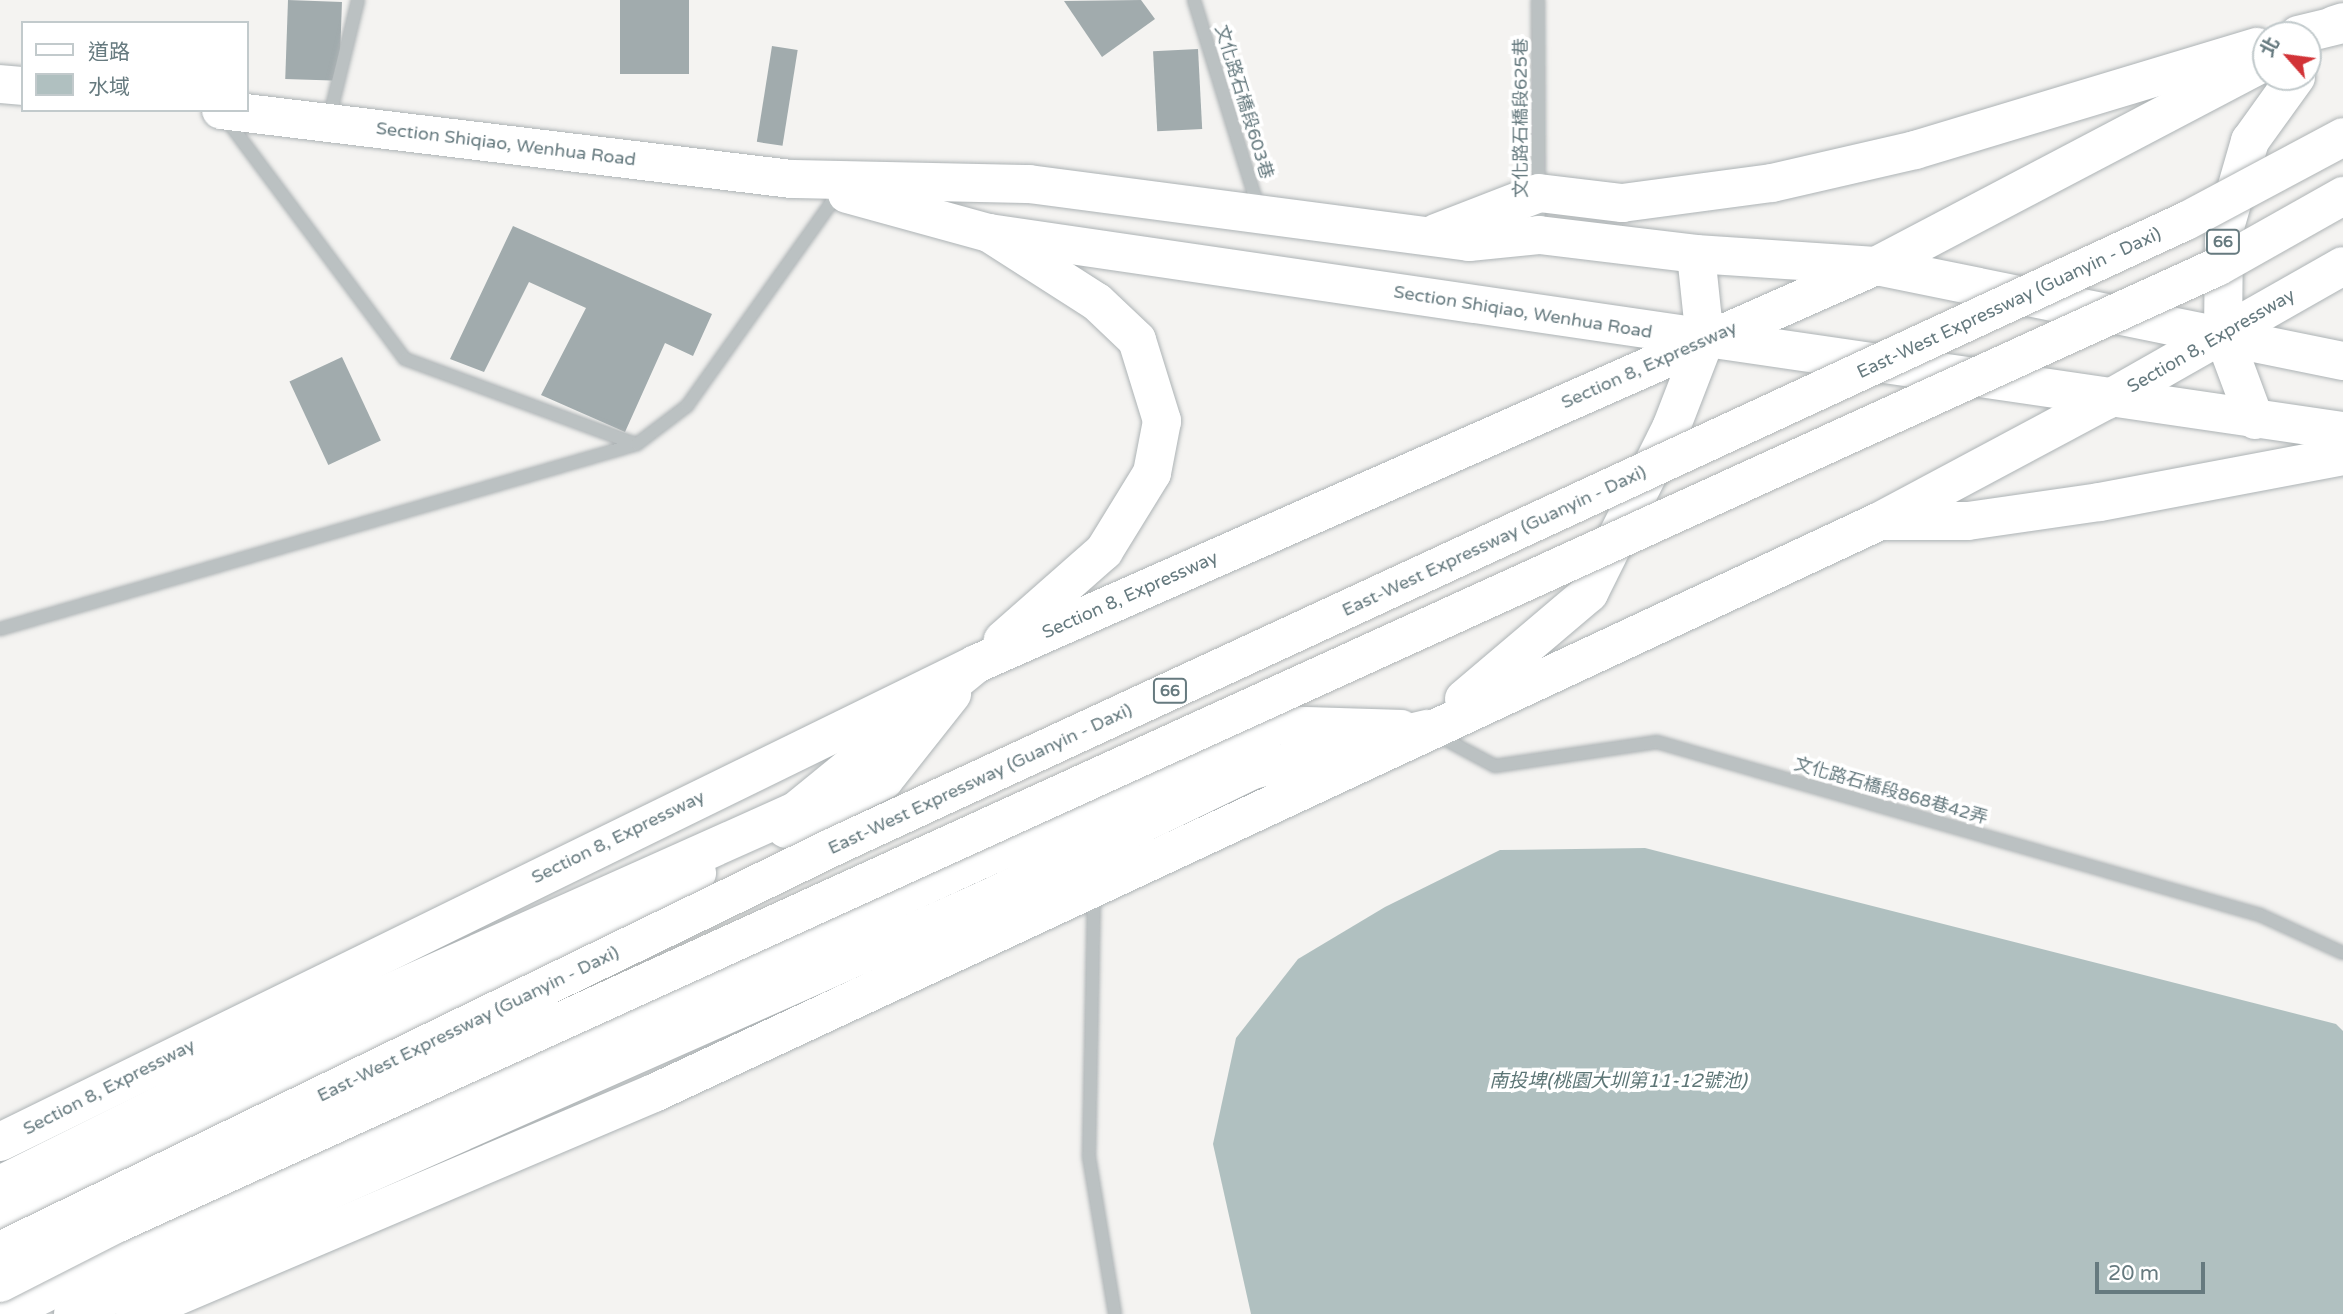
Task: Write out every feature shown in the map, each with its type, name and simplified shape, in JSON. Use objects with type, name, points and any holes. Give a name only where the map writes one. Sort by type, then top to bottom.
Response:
[{"type":"main road","points":[[1425,237],[1539,193],[1622,203],[1772,183],[1915,150],[2252,48]]},
{"type":"main road","name":"Section 8, Expressway","points":[[0,1142],[976,664],[1876,265],[2252,68]]},
{"type":"main road","points":[[0,83],[21,86]]},
{"type":"main road","name":"66","points":[[2255,420],[2222,334],[2224,231],[2250,141],[2286,91]]},
{"type":"main road","name":"Section Shiqiao, Wenhua Road","points":[[237,112],[791,179],[1029,184],[1469,242],[1539,235],[1696,254],[1876,265],[2343,361]]},
{"type":"main road","name":"East-West Expressway (Guanyin - Daxi)","points":[[0,1251],[835,846],[2186,222],[2343,137]]},
{"type":"main road","name":"Section Shiqiao, Wenhua Road","points":[[791,179],[989,233],[2107,400],[2343,431]]},
{"type":"main road","name":"East-West Expressway (Guanyin - Daxi)","points":[[0,1283],[116,1224],[2217,267],[2343,196]]},
{"type":"main road","points":[[0,1185],[353,1009],[797,810],[976,664],[1104,551],[1152,473],[1162,421],[1137,340],[1097,302],[989,233]]},
{"type":"main road","points":[[73,1314],[241,1230],[987,899],[1253,770],[1427,729],[1589,593],[1671,428],[1705,340],[1696,254]]},
{"type":"main road","name":"Section 8, Expressway","points":[[135,1314],[654,1093],[1427,729],[1880,521],[2107,400],[2343,266]]},
{"type":"main road","points":[[1880,521],[1968,521],[2100,502],[2343,456]]},
{"type":"main road","points":[[0,1223],[884,779],[976,664]]},
{"type":"main road","points":[[4,1314],[231,1201],[1278,725],[1427,729]]},
{"type":"street","points":[[328,123],[358,0]]},
{"type":"street","name":"文化路石橋段603巷","points":[[1194,0],[1260,215]]},
{"type":"street","name":"文化路石橋段625巷","points":[[1538,0],[1539,235]]},
{"type":"street","points":[[222,112],[405,359],[637,444]]},
{"type":"street","points":[[0,629],[637,444],[687,406],[839,192]]},
{"type":"street","name":"文化路石橋段868巷42弄","points":[[1427,729],[1495,766],[1657,742],[2259,915],[2343,953]]},
{"type":"street","points":[[1094,886],[1097,920],[1089,1157],[1115,1314]]},
{"type":"water","name":"南投埤(桃園大圳第11-12號池)","points":[[1645,848],[2336,1024],[2343,1031],[2343,1314],[1251,1314],[1213,1144],[1236,1038],[1298,959],[1385,907],[1500,850]]},
{"type":"building","points":[[288,0],[342,2],[339,81],[285,79]]},
{"type":"building","points":[[620,0],[689,0],[689,74],[620,74]]},
{"type":"building","points":[[1141,0],[1155,19],[1102,57],[1064,1]]},
{"type":"building","points":[[772,46],[798,50],[783,146],[757,142]]},
{"type":"building","points":[[1198,49],[1202,129],[1157,131],[1153,51]]},
{"type":"building","points":[[513,226],[712,314],[693,356],[665,343],[625,432],[541,395],[586,308],[529,282],[484,372],[450,359]]},
{"type":"building","points":[[342,357],[381,440],[328,465],[289,382]]}]
